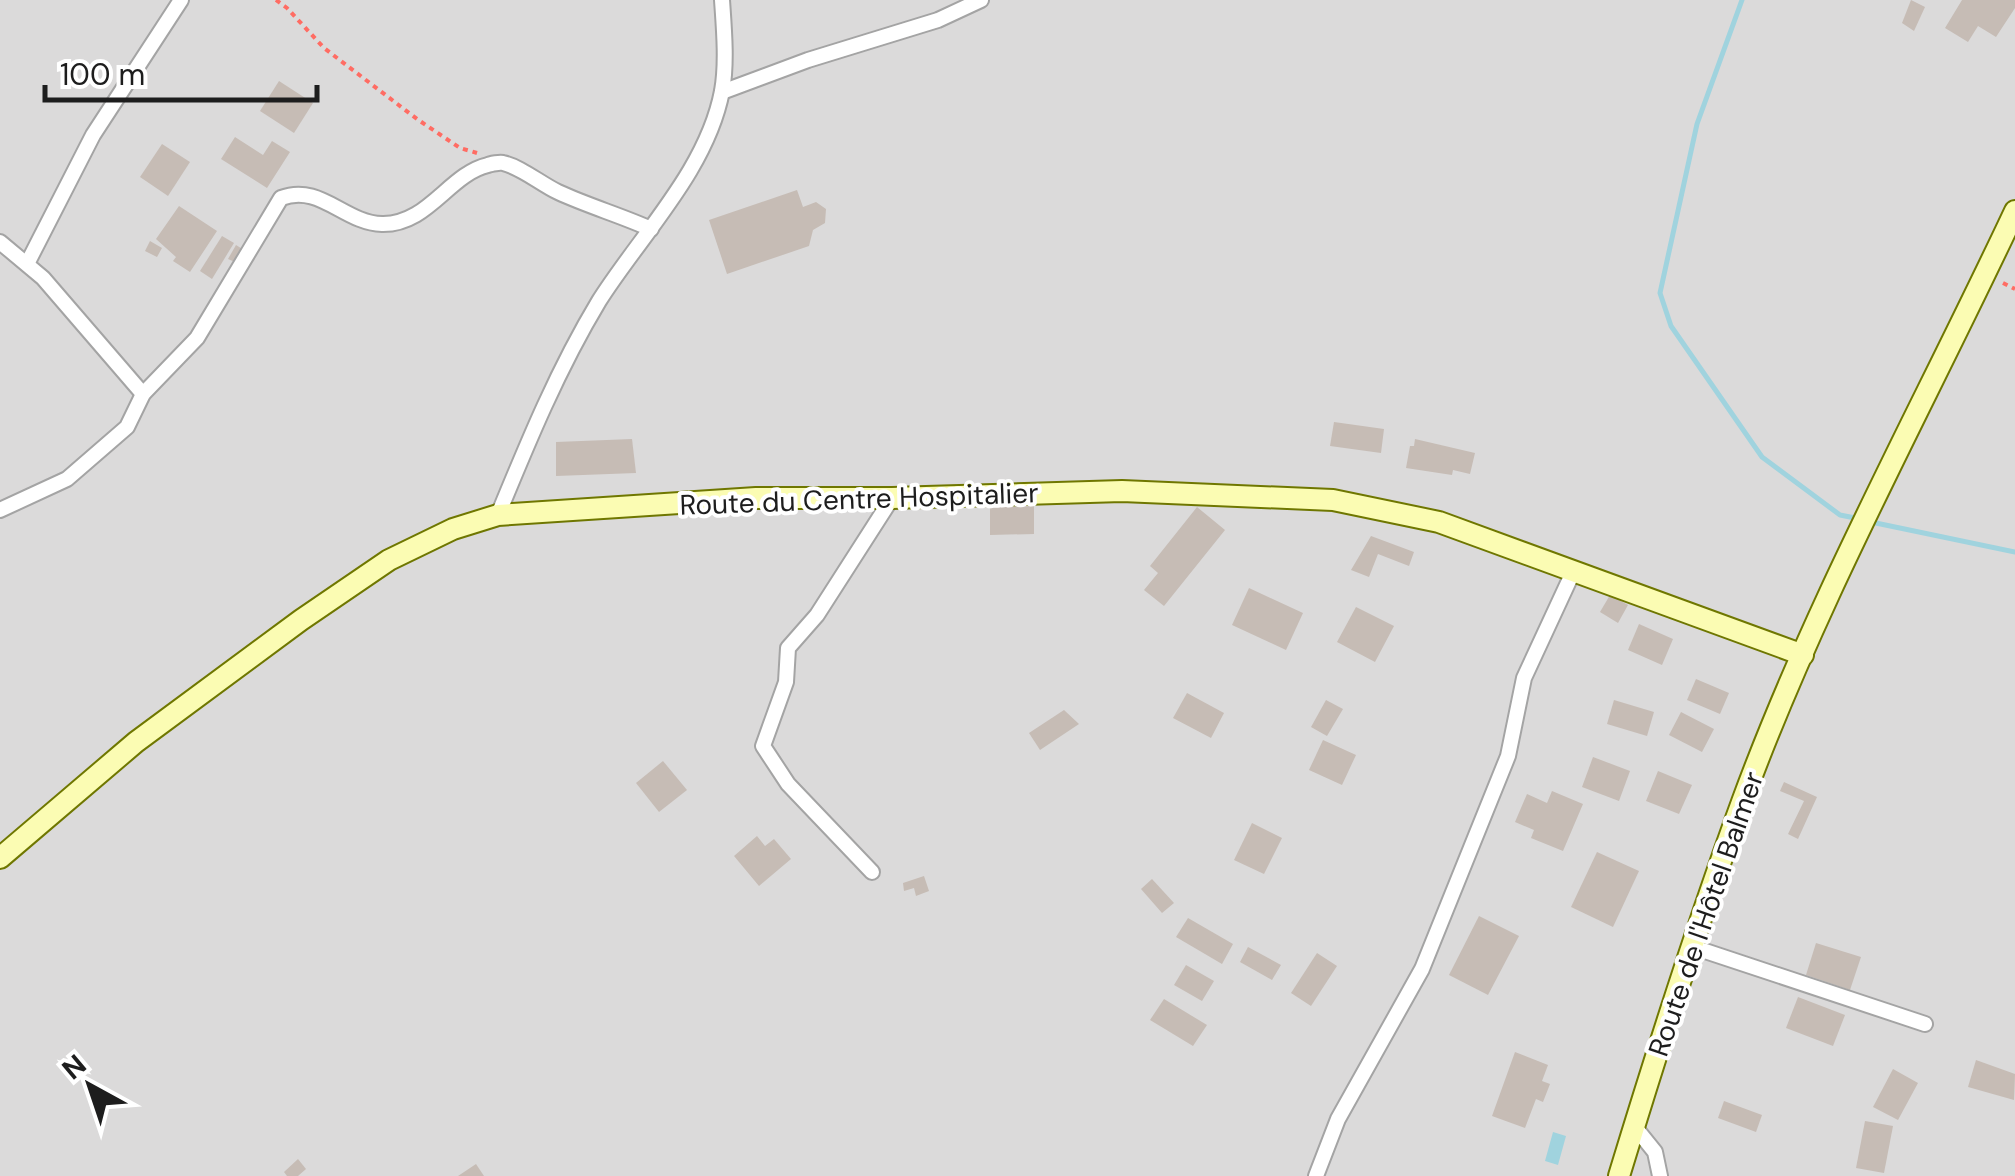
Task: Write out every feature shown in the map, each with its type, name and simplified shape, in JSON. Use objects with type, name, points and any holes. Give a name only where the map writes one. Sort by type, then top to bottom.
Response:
[{"type":"street","points":[[28,262],[92,136],[180,0]]},
{"type":"street","points":[[498,515],[555,382],[600,300],[681,187],[708,132],[722,92],[722,0]]},
{"type":"street","points":[[722,92],[808,60],[938,20],[981,0]]},
{"type":"street","points":[[0,510],[67,480],[126,427],[142,394],[197,338],[280,198],[293,193],[313,195],[378,224],[397,222],[430,207],[484,165],[502,162],[576,200],[651,230]]},
{"type":"street","name":"Route de l'Hôtel Balmer","points":[[1619,1176],[1742,800],[1803,655],[2015,211]]},
{"type":"street","points":[[0,242],[28,262],[142,394]]},
{"type":"street","name":"Route du Centre Hospitalier","points":[[0,858],[136,742],[316,610],[389,560],[453,529],[498,515],[756,498],[1122,491],[1332,500],[1439,522],[1803,655]]},
{"type":"street","points":[[872,872],[788,784],[762,746],[786,682],[788,648],[817,615],[892,498]]},
{"type":"street","points":[[1316,1176],[1338,1120],[1422,969],[1508,756],[1524,678],[1574,570]]},
{"type":"street","points":[[1693,948],[1925,1024]]},
{"type":"street","points":[[1634,1126],[1655,1152],[1660,1176]]},
{"type":"path","points":[[276,0],[324,48],[417,119],[460,148],[502,162]]},
{"type":"shaded area","points":[[0,0],[2015,0],[2015,1176],[0,1176]]},
{"type":"water","points":[[1553,1132],[1566,1136],[1558,1165],[1545,1161]]},
{"type":"building","points":[[1911,0],[1925,7],[1914,31],[1902,23]]},
{"type":"building","points":[[1962,0],[2015,0],[2015,8],[1996,37],[1978,26],[1968,42],[1945,28]]},
{"type":"building","points":[[279,81],[313,103],[294,133],[260,111]]},
{"type":"building","points":[[235,137],[263,155],[272,141],[290,152],[267,188],[221,159]]},
{"type":"building","points":[[162,144],[190,162],[168,196],[140,177]]},
{"type":"building","points":[[797,190],[803,207],[816,202],[826,209],[825,223],[813,230],[809,246],[727,274],[709,220]]},
{"type":"building","points":[[179,206],[217,231],[190,272],[173,261],[176,257],[156,239]]},
{"type":"building","points":[[222,236],[234,243],[212,279],[200,271]]},
{"type":"building","points":[[150,241],[162,248],[157,257],[145,251]]},
{"type":"building","points":[[236,245],[244,250],[237,263],[228,259]]},
{"type":"building","points":[[1334,422],[1384,429],[1381,453],[1330,446]]},
{"type":"building","points":[[632,439],[636,473],[556,476],[556,442]]},
{"type":"building","points":[[1415,439],[1475,453],[1470,474],[1406,468]]},
{"type":"building","points":[[1034,506],[1034,534],[990,535],[990,507]]},
{"type":"building","points":[[1197,507],[1225,530],[1164,606],[1144,590],[1158,573],[1150,566]]},
{"type":"building","points":[[1371,536],[1414,552],[1409,566],[1378,554],[1369,577],[1351,570]]},
{"type":"building","points":[[1249,588],[1303,613],[1286,650],[1232,625]]},
{"type":"building","points":[[1610,595],[1628,605],[1618,623],[1600,612]]},
{"type":"building","points":[[1356,607],[1394,626],[1375,662],[1337,642]]},
{"type":"building","points":[[1639,624],[1673,639],[1662,665],[1628,650]]},
{"type":"building","points":[[1696,679],[1729,693],[1720,714],[1687,700]]},
{"type":"building","points":[[1187,693],[1224,713],[1211,738],[1173,718]]},
{"type":"building","points":[[1326,700],[1343,709],[1327,736],[1311,727]]},
{"type":"building","points":[[1614,700],[1654,712],[1647,736],[1607,724]]},
{"type":"building","points":[[1064,710],[1079,724],[1040,750],[1029,733]]},
{"type":"building","points":[[1681,712],[1714,729],[1702,752],[1669,735]]},
{"type":"building","points":[[1323,740],[1356,755],[1342,785],[1309,770]]},
{"type":"building","points":[[1593,757],[1630,771],[1619,801],[1582,787]]},
{"type":"building","points":[[663,761],[687,790],[659,812],[636,783]]},
{"type":"building","points":[[1658,771],[1692,785],[1679,814],[1646,801]]},
{"type":"building","points":[[1784,782],[1817,797],[1798,839],[1788,834],[1804,801],[1780,791]]},
{"type":"building","points":[[1552,791],[1583,804],[1563,851],[1531,838],[1534,830],[1515,822],[1527,794],[1547,803]]},
{"type":"building","points":[[1252,823],[1282,838],[1264,874],[1234,860]]},
{"type":"building","points":[[757,836],[765,846],[774,839],[791,859],[759,886],[734,856]]},
{"type":"building","points":[[1597,852],[1639,871],[1613,927],[1571,907]]},
{"type":"building","points":[[924,876],[929,891],[916,896],[914,888],[904,891],[903,883]]},
{"type":"building","points":[[1152,879],[1174,903],[1162,913],[1141,889]]},
{"type":"building","points":[[1479,916],[1519,936],[1488,995],[1449,975]]},
{"type":"building","points":[[1188,918],[1233,944],[1222,964],[1176,937]]},
{"type":"building","points":[[1816,943],[1861,957],[1850,990],[1806,975]]},
{"type":"building","points":[[1248,947],[1281,965],[1272,980],[1240,962]]},
{"type":"building","points":[[1317,953],[1337,966],[1311,1006],[1291,993]]},
{"type":"building","points":[[1186,965],[1214,981],[1202,1001],[1174,985]]},
{"type":"building","points":[[1798,997],[1845,1015],[1833,1046],[1786,1028]]},
{"type":"building","points":[[1164,999],[1207,1025],[1193,1046],[1150,1020]]},
{"type":"building","points":[[1515,1052],[1548,1065],[1542,1081],[1550,1084],[1543,1102],[1536,1099],[1525,1128],[1492,1116]]},
{"type":"building","points":[[1976,1060],[2015,1074],[2014,1100],[1968,1087]]},
{"type":"building","points":[[1893,1069],[1918,1083],[1898,1120],[1873,1107]]},
{"type":"building","points":[[1724,1101],[1762,1115],[1756,1132],[1718,1118]]},
{"type":"building","points":[[1865,1121],[1893,1126],[1884,1173],[1856,1168]]},
{"type":"building","points":[[298,1159],[306,1169],[298,1176],[287,1176],[284,1172]]},
{"type":"building","points":[[476,1164],[484,1176],[458,1176]]},
{"type":"waterway","points":[[1742,0],[1697,124],[1660,293],[1671,326],[1762,457],[1840,515],[1860,519]]},
{"type":"waterway","points":[[1871,522],[2015,552]]}]
